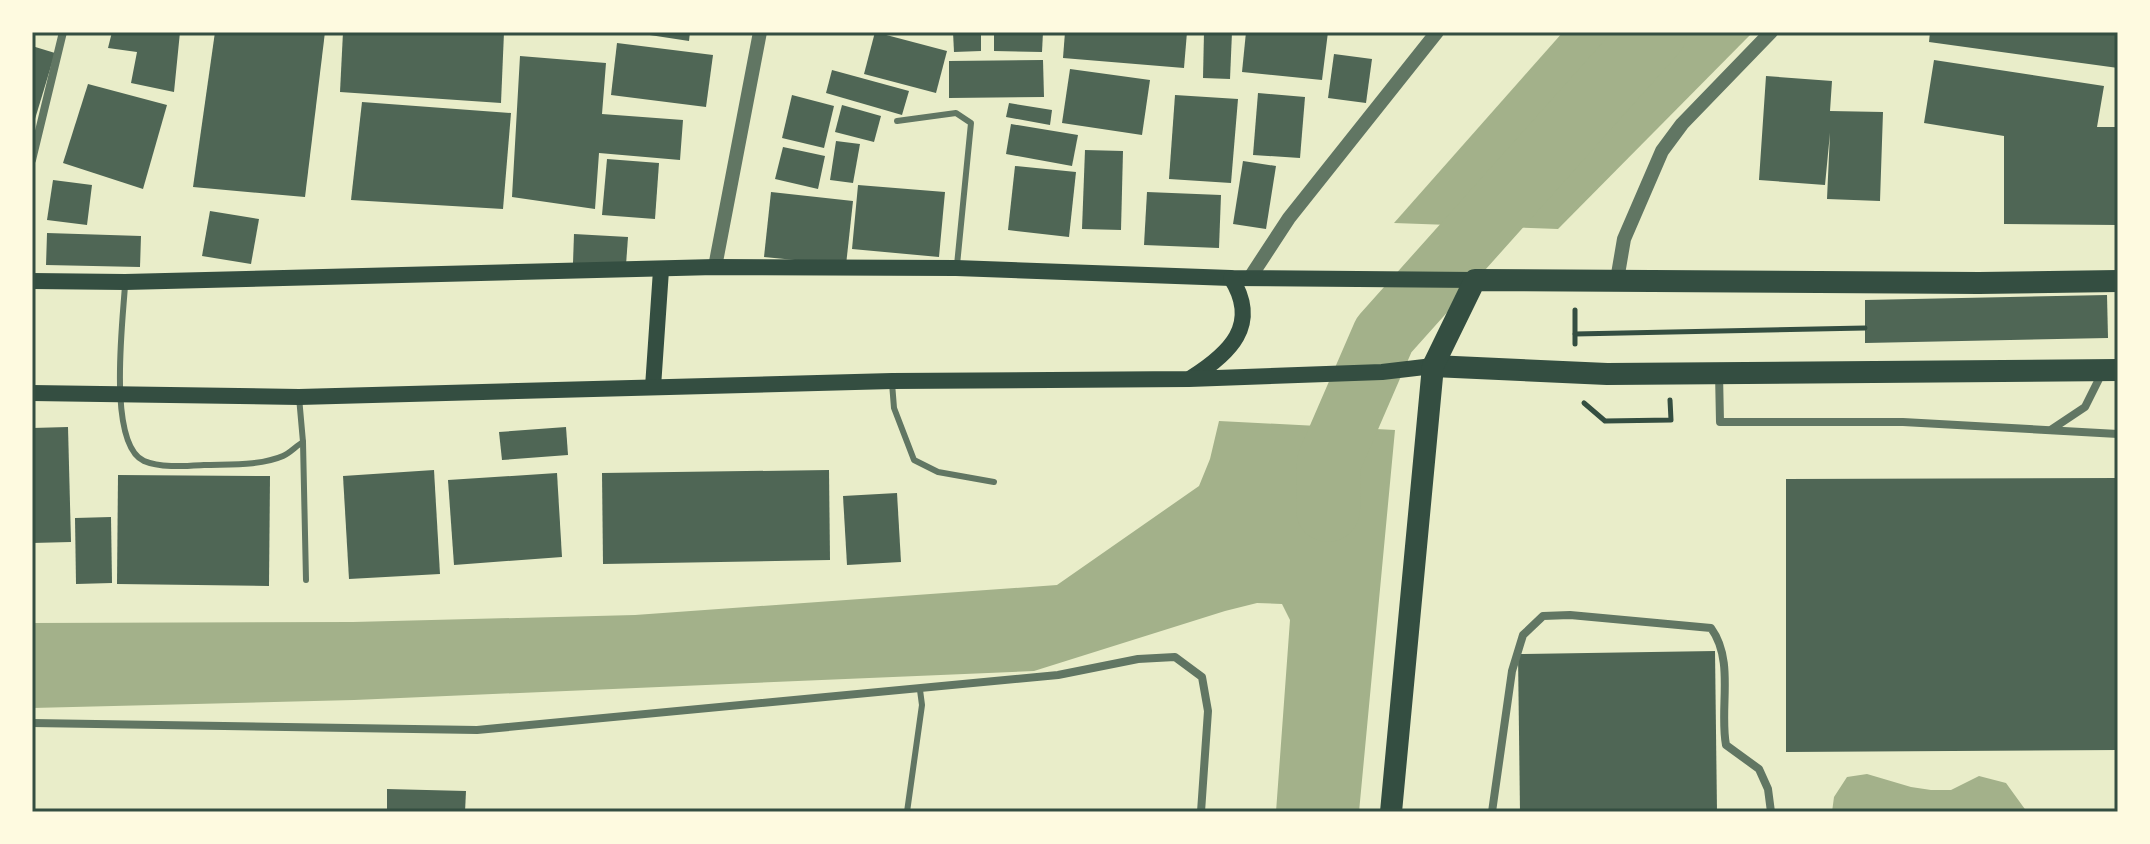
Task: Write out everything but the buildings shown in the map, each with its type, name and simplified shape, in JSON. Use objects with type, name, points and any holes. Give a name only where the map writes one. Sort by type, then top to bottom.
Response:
[{"type":"highway","points":[[1391,812],[1433,366],[1464,280],[2118,281]]},
{"type":"highway","points":[[1433,366],[1607,374],[2111,370]]},
{"type":"main road","points":[[32,281],[125,282],[715,267],[956,268],[1231,278],[1464,280]]},
{"type":"main road","points":[[653,387],[661,270]]},
{"type":"main road","points":[[1189,379],[1218,361],[1235,341],[1243,325],[1240,292],[1231,278]]},
{"type":"main road","points":[[32,393],[299,397],[892,381],[1189,379],[1382,372],[1433,366]]},
{"type":"street","points":[[32,160],[63,32]]},
{"type":"street","points":[[715,267],[760,32]]},
{"type":"street","points":[[1251,276],[1289,218],[1437,32]]},
{"type":"street","points":[[1617,280],[1624,239],[1662,151],[1682,124],[1771,32]]},
{"type":"street","points":[[2051,430],[2085,407],[2111,370]]},
{"type":"street","points":[[1719,373],[1720,422],[1903,422],[2118,434]]},
{"type":"street","points":[[1492,812],[1512,671],[1523,635],[1543,616],[1570,615],[1711,628],[1720,641],[1725,678],[1722,723],[1726,745],[1759,769],[1768,789],[1771,812]]},
{"type":"street","points":[[32,723],[477,730],[920,690],[1058,675],[1138,659],[1175,657],[1202,677],[1208,711],[1201,812]]},
{"type":"lane","points":[[897,121],[956,113],[971,123],[956,268]]},
{"type":"lane","points":[[125,282],[118,394],[128,447],[142,460],[162,465],[197,466],[259,462],[283,456],[303,442]]},
{"type":"lane","points":[[892,381],[894,408],[914,460],[938,472],[994,482]]},
{"type":"lane","points":[[299,397],[306,580]]},
{"type":"lane","points":[[907,812],[922,705],[920,690]]},
{"type":"path","points":[[1575,305],[1575,347]]},
{"type":"path","points":[[1575,334],[1865,328]]},
{"type":"path","points":[[1576,393],[1605,421],[1671,420],[1668,373]]},
{"type":"shaded area","points":[[1563,32],[1753,32],[1558,229],[1394,223]]},
{"type":"shaded area","points":[[1219,421],[1395,430],[1359,812],[1276,812],[1290,620],[1282,604],[1257,603],[1225,611],[1034,671],[354,700],[32,708],[32,623],[353,622],[635,615],[1057,585],[1199,486],[1210,459]]},
{"type":"shaded area","points":[[1867,774],[1931,790],[1951,790],[1979,776],[2006,783],[2027,812],[1832,812],[1834,797],[1847,777]]},
{"type":"waterway","points":[[1328,510],[1329,462],[1384,335],[1655,32]]}]
